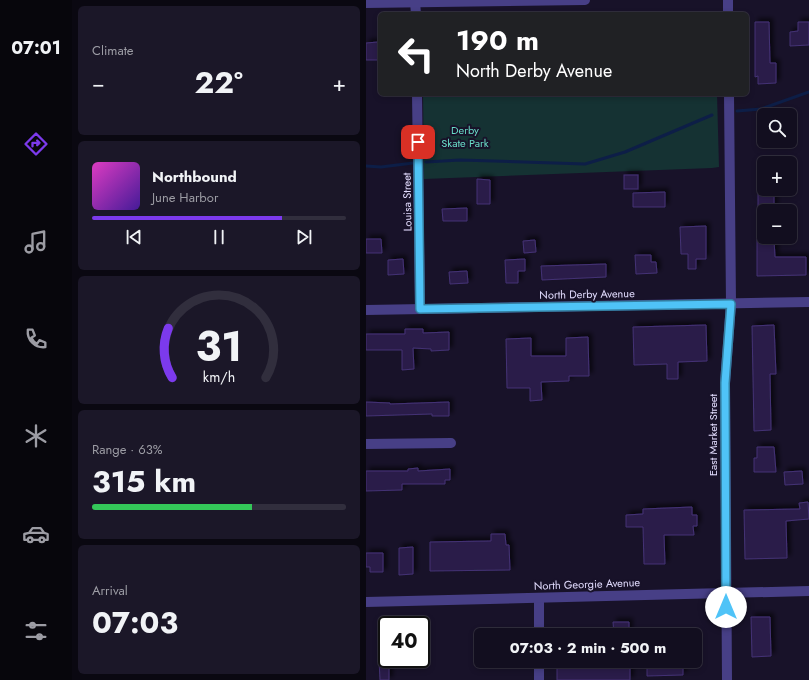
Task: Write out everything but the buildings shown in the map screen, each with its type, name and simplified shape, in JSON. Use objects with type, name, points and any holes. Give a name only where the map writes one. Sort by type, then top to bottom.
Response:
[{"type":"street","points":[[366,3],[585,0]]},
{"type":"street","points":[[728,0],[728,12]]},
{"type":"street","points":[[415,2],[416,12]]},
{"type":"street","name":"Louisa Street","points":[[417,96],[420,309]]},
{"type":"street","name":"East Market Street","points":[[727,680],[725,383],[731,304],[729,96]]},
{"type":"street","name":"North Derby Avenue","points":[[366,310],[809,302]]},
{"type":"street","points":[[366,444],[451,443]]},
{"type":"street","name":"North Georgie Avenue","points":[[366,602],[809,591]]},
{"type":"street","points":[[539,598],[539,628]]},
{"type":"street","points":[[539,668],[539,680]]},
{"type":"green space","name":"Derby Skate Park","points":[[423,96],[717,96],[719,167],[424,179]]},
{"type":"waterway","points":[[737,111],[761,109],[809,92]]},
{"type":"waterway","points":[[426,162],[460,160],[585,164],[625,152],[712,115]]},
{"type":"waterway","points":[[366,166],[381,167],[413,163]]},
{"type":"route","points":[[418,142],[420,309],[731,304],[725,383],[726,607]]}]
